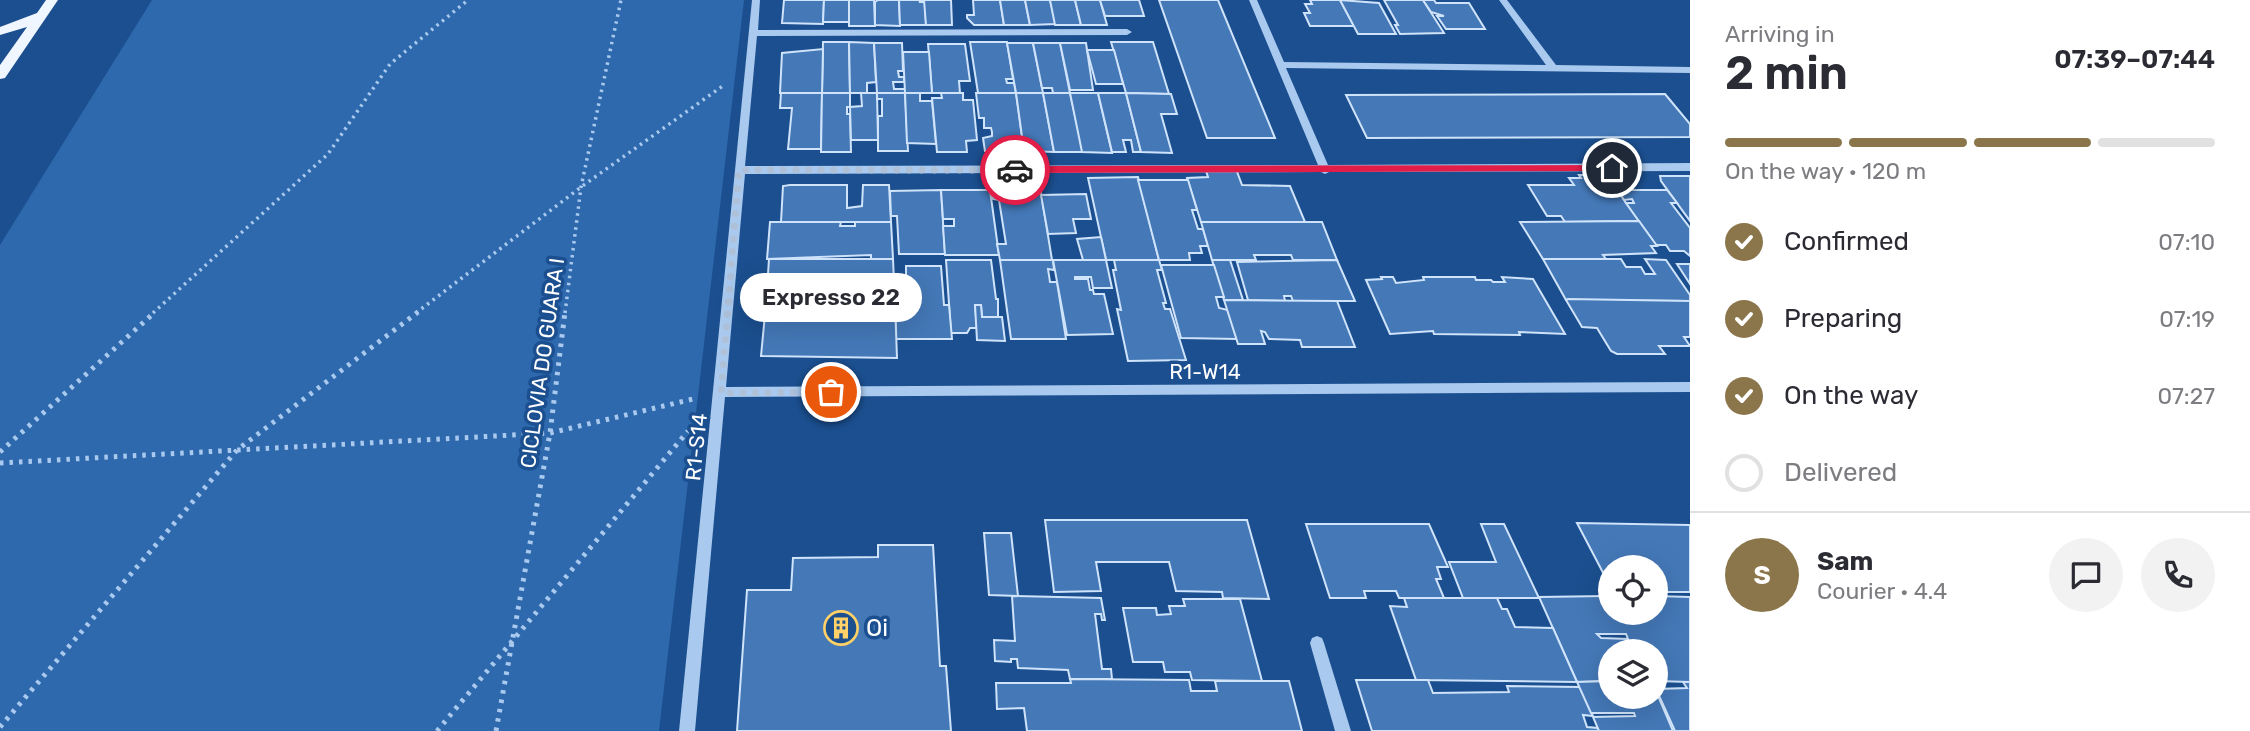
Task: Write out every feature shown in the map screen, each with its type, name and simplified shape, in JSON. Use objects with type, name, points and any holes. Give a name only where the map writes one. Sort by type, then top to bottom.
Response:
[{"type":"main road","points":[[0,75],[52,0]]},
{"type":"main road","points":[[0,31],[15,28],[42,14]]},
{"type":"street","name":"R1-S14","points":[[687,731],[756,0]]},
{"type":"street","points":[[1253,0],[1325,170]]},
{"type":"street","points":[[1503,0],[1552,67]]},
{"type":"street","points":[[753,33],[1127,32]]},
{"type":"street","points":[[1282,65],[1690,70]]},
{"type":"street","points":[[739,170],[1690,167]]},
{"type":"street","name":"R1-W14","points":[[721,393],[1690,387]]},
{"type":"street","points":[[1317,643],[1343,731]]},
{"type":"path","points":[[0,452],[328,154],[390,64],[468,0]]},
{"type":"path","name":"CICLOVIA DO GUARA I","points":[[496,731],[550,433],[581,187],[621,0]]},
{"type":"path","points":[[0,727],[237,450],[581,187],[750,66]]},
{"type":"path","points":[[0,463],[550,433],[721,393]]},
{"type":"path","points":[[438,731],[721,393]]},
{"type":"shaded area","points":[[152,0],[744,0],[659,731],[0,731],[0,245]]},
{"type":"building","points":[[784,0],[824,0],[823,24],[782,23]]},
{"type":"building","points":[[824,0],[849,0],[849,22],[823,22]]},
{"type":"building","points":[[849,0],[874,0],[875,26],[849,26]]},
{"type":"building","points":[[899,0],[900,26],[875,25],[875,2]]},
{"type":"building","points":[[899,0],[924,0],[919,2],[925,2],[926,25],[900,25]]},
{"type":"building","points":[[924,0],[951,0],[952,25],[926,25]]},
{"type":"building","points":[[973,0],[1000,0],[1004,25],[974,25],[967,18],[967,15],[974,15]]},
{"type":"building","points":[[1000,0],[1025,0],[1030,25],[1004,25]]},
{"type":"building","points":[[1025,0],[1050,0],[1056,24],[1030,25]]},
{"type":"building","points":[[1050,0],[1075,0],[1081,25],[1055,25]]},
{"type":"building","points":[[1075,0],[1100,0],[1107,25],[1081,25]]},
{"type":"building","points":[[1100,0],[1139,0],[1144,16],[1105,16]]},
{"type":"building","points":[[1159,0],[1218,0],[1275,138],[1207,138]]},
{"type":"building","points":[[1310,0],[1340,0],[1354,26],[1310,26],[1304,13],[1310,13],[1305,4],[1312,4]]},
{"type":"building","points":[[1340,0],[1379,3],[1396,34],[1358,34]]},
{"type":"building","points":[[1384,0],[1423,0],[1444,33],[1400,34]]},
{"type":"building","points":[[1423,0],[1434,0],[1436,3],[1469,3],[1485,29],[1446,29],[1437,16],[1444,16],[1431,12]]},
{"type":"building","points":[[823,42],[849,42],[850,93],[822,93]]},
{"type":"building","points":[[849,42],[874,43],[876,82],[867,83],[867,93],[850,93]]},
{"type":"building","points":[[970,42],[1007,42],[1013,79],[1006,79],[1007,83],[1014,83],[1016,93],[978,93]]},
{"type":"building","points":[[1111,42],[1153,42],[1169,94],[1126,93]]},
{"type":"building","points":[[874,43],[902,43],[903,71],[898,71],[899,77],[904,77],[904,82],[893,82],[894,89],[905,89],[905,93],[877,93]]},
{"type":"building","points":[[1007,43],[1033,43],[1043,93],[1016,93]]},
{"type":"building","points":[[1033,43],[1060,43],[1070,93],[1053,93],[1052,88],[1042,88]]},
{"type":"building","points":[[1060,43],[1086,43],[1093,90],[1070,90]]},
{"type":"building","points":[[928,44],[965,44],[970,81],[959,81],[960,93],[932,93]]},
{"type":"building","points":[[823,49],[822,93],[780,93],[782,53]]},
{"type":"building","points":[[1087,50],[1114,50],[1123,84],[1096,84]]},
{"type":"building","points":[[903,52],[929,52],[932,93],[905,93]]},
{"type":"building","points":[[781,93],[822,93],[821,149],[788,149],[792,108],[780,108]]},
{"type":"building","points":[[822,93],[850,93],[847,114],[850,114],[851,152],[821,152]]},
{"type":"building","points":[[861,93],[877,93],[878,140],[851,140],[850,107],[862,106]]},
{"type":"building","points":[[877,93],[905,93],[908,151],[878,151],[878,116],[882,116],[882,99],[877,99]]},
{"type":"building","points":[[905,93],[920,93],[920,101],[932,101],[936,144],[907,143]]},
{"type":"building","points":[[941,93],[963,93],[963,100],[973,100],[977,140],[966,141],[967,152],[937,152],[932,98],[942,98]]},
{"type":"building","points":[[976,93],[1016,93],[1024,151],[985,151],[983,138],[992,136],[992,132],[991,128],[984,128],[984,118],[979,118]]},
{"type":"building","points":[[1016,93],[1043,93],[1054,152],[1024,151]]},
{"type":"building","points":[[1043,93],[1070,93],[1083,152],[1054,152]]},
{"type":"building","points":[[1070,93],[1098,93],[1112,153],[1082,152]]},
{"type":"building","points":[[1098,93],[1126,93],[1141,152],[1133,152],[1131,140],[1123,140],[1126,152],[1112,152]]},
{"type":"building","points":[[1126,93],[1171,94],[1177,114],[1161,114],[1172,153],[1141,152]]},
{"type":"building","points":[[1665,94],[1690,124],[1690,137],[1367,138],[1346,95]]},
{"type":"building","points":[[1205,168],[1236,169],[1242,185],[1290,186],[1305,222],[1201,222],[1187,178],[1208,177]]},
{"type":"building","points":[[1579,175],[1606,175],[1639,221],[1565,222],[1561,216],[1547,216],[1528,185],[1574,185],[1569,178],[1581,178]]},
{"type":"building","points":[[1660,176],[1690,176],[1690,221],[1661,181]]},
{"type":"building","points":[[1138,177],[1159,260],[1106,260],[1088,178]]},
{"type":"building","points":[[1138,180],[1188,180],[1197,210],[1192,210],[1198,229],[1203,229],[1208,246],[1200,246],[1202,253],[1189,253],[1190,260],[1159,260]]},
{"type":"building","points":[[847,185],[847,208],[862,206],[863,185],[889,185],[891,222],[781,222],[783,186]]},
{"type":"building","points":[[941,190],[945,254],[899,254],[897,216],[891,216],[890,191]]},
{"type":"building","points":[[941,190],[990,190],[999,255],[945,255],[943,226],[954,226],[954,219],[943,219]]},
{"type":"building","points":[[1618,190],[1667,190],[1677,203],[1671,203],[1690,228],[1690,256],[1684,251],[1670,251],[1666,245],[1656,245],[1626,203],[1634,203],[1632,199],[1624,200]]},
{"type":"building","points":[[992,193],[1041,193],[1052,260],[1000,260],[997,244],[1006,244],[999,200],[993,199]]},
{"type":"building","points":[[1086,194],[1091,219],[1073,219],[1076,233],[1048,234],[1041,195]]},
{"type":"building","points":[[1639,221],[1657,246],[1651,246],[1656,253],[1603,255],[1606,259],[1543,259],[1520,222]]},
{"type":"building","points":[[770,222],[841,222],[840,226],[855,226],[855,222],[891,222],[893,259],[871,259],[871,255],[767,259]]},
{"type":"building","points":[[1201,222],[1322,222],[1337,260],[1293,260],[1291,255],[1254,255],[1256,260],[1212,260]]},
{"type":"building","points":[[1101,237],[1106,260],[1083,260],[1077,239]]},
{"type":"building","points":[[769,259],[893,259],[895,303],[766,304]]},
{"type":"building","points":[[1543,259],[1621,259],[1626,267],[1641,267],[1645,274],[1655,274],[1645,259],[1666,260],[1690,295],[1690,301],[1566,300]]},
{"type":"building","points":[[946,260],[991,260],[998,299],[998,318],[982,317],[981,305],[975,305],[977,328],[970,328],[967,333],[951,333]]},
{"type":"building","points":[[1000,260],[1053,260],[1054,270],[1048,269],[1050,282],[1057,282],[1066,339],[1011,339]]},
{"type":"building","points":[[1053,260],[1106,260],[1112,288],[1093,288],[1091,277],[1075,279],[1088,279],[1090,290],[1093,290],[1094,294],[1104,294],[1113,334],[1067,335]]},
{"type":"building","points":[[1114,260],[1159,260],[1162,270],[1157,270],[1166,303],[1163,303],[1165,309],[1170,309],[1186,360],[1128,361],[1117,309],[1121,310],[1113,270],[1116,270]]},
{"type":"building","points":[[1212,260],[1230,260],[1243,300],[1224,300]]},
{"type":"building","points":[[1337,260],[1355,301],[1293,301],[1291,296],[1284,296],[1285,301],[1248,300],[1237,262]]},
{"type":"building","points":[[1677,264],[1690,264],[1690,284]]},
{"type":"building","points":[[1161,265],[1214,265],[1224,297],[1216,297],[1219,308],[1228,310],[1237,339],[1181,338]]},
{"type":"building","points":[[906,266],[941,266],[944,305],[949,305],[952,339],[896,339],[894,276],[906,277]]},
{"type":"building","points":[[1381,277],[1393,277],[1396,283],[1424,280],[1423,277],[1475,277],[1476,280],[1493,282],[1505,282],[1502,277],[1533,279],[1565,334],[1434,334],[1433,331],[1390,334],[1366,280],[1382,279]]},
{"type":"building","points":[[1224,300],[1337,301],[1355,347],[1302,347],[1300,340],[1269,339],[1265,332],[1261,331],[1265,344],[1238,344]]},
{"type":"building","points":[[1566,300],[1690,301],[1690,337],[1684,337],[1690,346],[1659,346],[1665,354],[1617,354],[1611,351],[1597,328],[1582,327]]},
{"type":"building","points":[[895,303],[897,358],[761,356],[766,304]]},
{"type":"building","points":[[975,305],[981,305],[982,317],[1002,317],[1005,341],[977,340]]},
{"type":"building","points":[[1045,520],[1247,520],[1269,599],[1223,598],[1222,592],[1176,591],[1169,562],[1096,562],[1101,591],[1054,592]]},
{"type":"building","points":[[1577,523],[1690,525],[1690,592],[1668,592],[1668,555],[1598,555],[1598,563]]},
{"type":"building","points":[[1306,524],[1429,524],[1448,567],[1437,567],[1441,579],[1436,579],[1444,598],[1399,598],[1396,591],[1364,591],[1366,598],[1330,598]]},
{"type":"building","points":[[1481,524],[1504,524],[1539,598],[1463,598],[1449,562],[1496,562]]},
{"type":"building","points":[[984,533],[1011,533],[1018,596],[989,595]]},
{"type":"building","name":"Oi","points":[[878,545],[933,545],[940,666],[946,666],[951,731],[737,731],[747,590],[791,590],[793,558],[878,557]]},
{"type":"building","points":[[1012,596],[1101,598],[1105,620],[1102,620],[1101,614],[1095,614],[1102,669],[1111,669],[1112,679],[1070,679],[1068,670],[1018,668],[1017,659],[1011,659],[1011,662],[995,661],[994,640],[1015,641]]},
{"type":"building","points":[[1598,596],[1598,625],[1668,625],[1668,596],[1690,597],[1690,682],[1668,681],[1668,639],[1628,639],[1598,639],[1598,681],[1577,682],[1539,597]],"holes":[[[1597,634],[1626,634],[1628,639],[1601,638]]]},
{"type":"building","points":[[1404,598],[1497,598],[1502,609],[1507,609],[1515,627],[1553,628],[1577,682],[1416,680],[1390,606],[1407,607]]},
{"type":"building","points":[[1183,599],[1240,599],[1262,681],[1192,680],[1190,672],[1165,672],[1163,662],[1133,662],[1123,608],[1156,608],[1157,615],[1171,614],[1169,606],[1185,606]]},
{"type":"building","points":[[1070,679],[1189,680],[1191,691],[1217,691],[1215,681],[1289,681],[1302,731],[1027,731],[1024,708],[997,709],[996,683],[1071,683]]},
{"type":"building","points":[[1356,680],[1428,680],[1433,693],[1509,692],[1507,686],[1580,687],[1593,716],[1583,715],[1587,727],[1598,728],[1599,731],[1372,731]]},
{"type":"building","points":[[1598,681],[1598,709],[1664,709],[1673,731],[1599,731],[1593,717],[1635,716],[1634,713],[1591,713],[1577,682]]},
{"type":"building","points":[[1683,682],[1690,682],[1690,731],[1675,731],[1665,709],[1668,709],[1668,689],[1687,688]]},
{"type":"way so far","points":[[831,392],[721,393],[739,170],[1015,170]]},
{"type":"place","name":"Expresso 22","points":[[831,392]]},
{"type":"place","name":"Oi","points":[[841,628]]},
{"type":"route","points":[[1015,170],[1612,168]]}]
